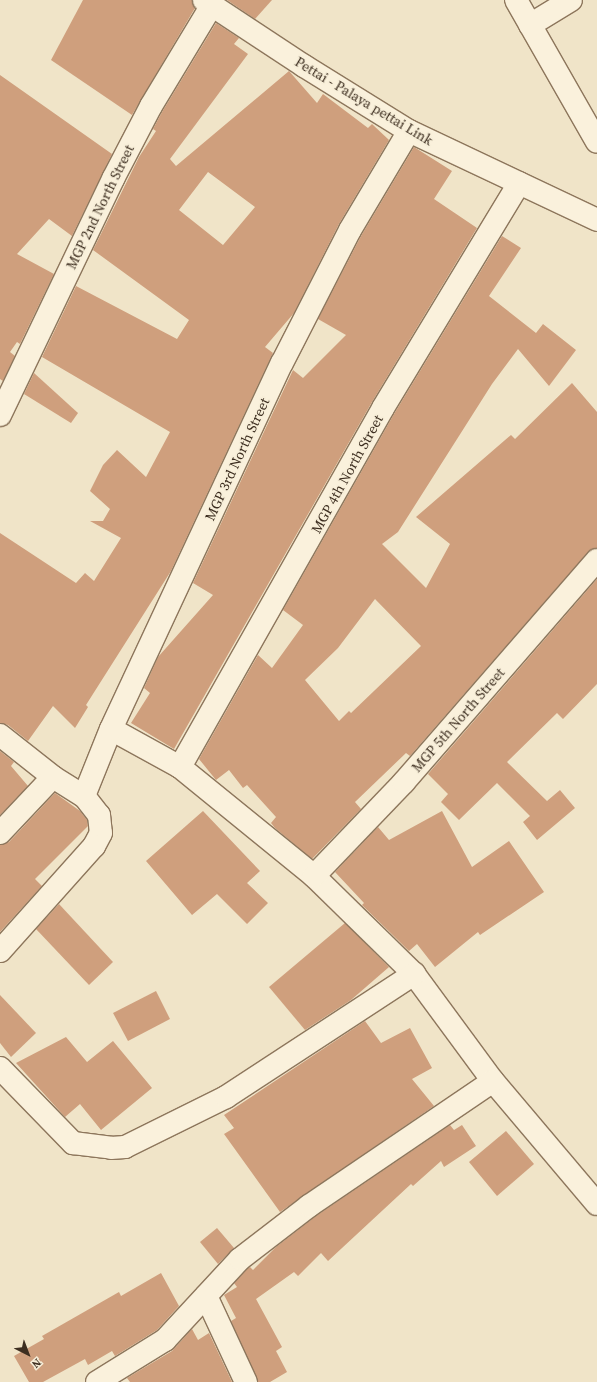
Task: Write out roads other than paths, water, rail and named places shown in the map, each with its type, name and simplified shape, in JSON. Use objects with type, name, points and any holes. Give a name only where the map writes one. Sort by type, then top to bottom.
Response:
[{"type":"street","points":[[516,0],[597,142]]},
{"type":"street","points":[[530,25],[571,0]]},
{"type":"street","name":"Pettai - Palaya pettai Link","points":[[208,3],[304,66],[409,131],[597,220]]},
{"type":"street","name":"MGP 2nd North Street","points":[[0,415],[116,172],[208,3]]},
{"type":"street","name":"MGP 3rd North Street","points":[[84,796],[111,729],[282,362],[350,230],[409,131]]},
{"type":"street","name":"MGP 4th North Street","points":[[180,767],[383,408],[519,183]]},
{"type":"street","name":"MGP 5th North Street","points":[[314,876],[404,782],[597,560]]},
{"type":"street","points":[[111,729],[180,767],[314,876],[414,974],[493,1081],[597,1204]]},
{"type":"street","points":[[0,735],[53,777],[84,796],[99,815],[101,833],[94,846],[0,951]]},
{"type":"street","points":[[0,833],[53,777]]},
{"type":"street","points":[[0,1068],[72,1143],[111,1148],[125,1147],[226,1096],[414,974]]},
{"type":"street","points":[[96,1382],[165,1340],[240,1259],[309,1206],[493,1081]]},
{"type":"street","points":[[206,1296],[246,1382]]}]
